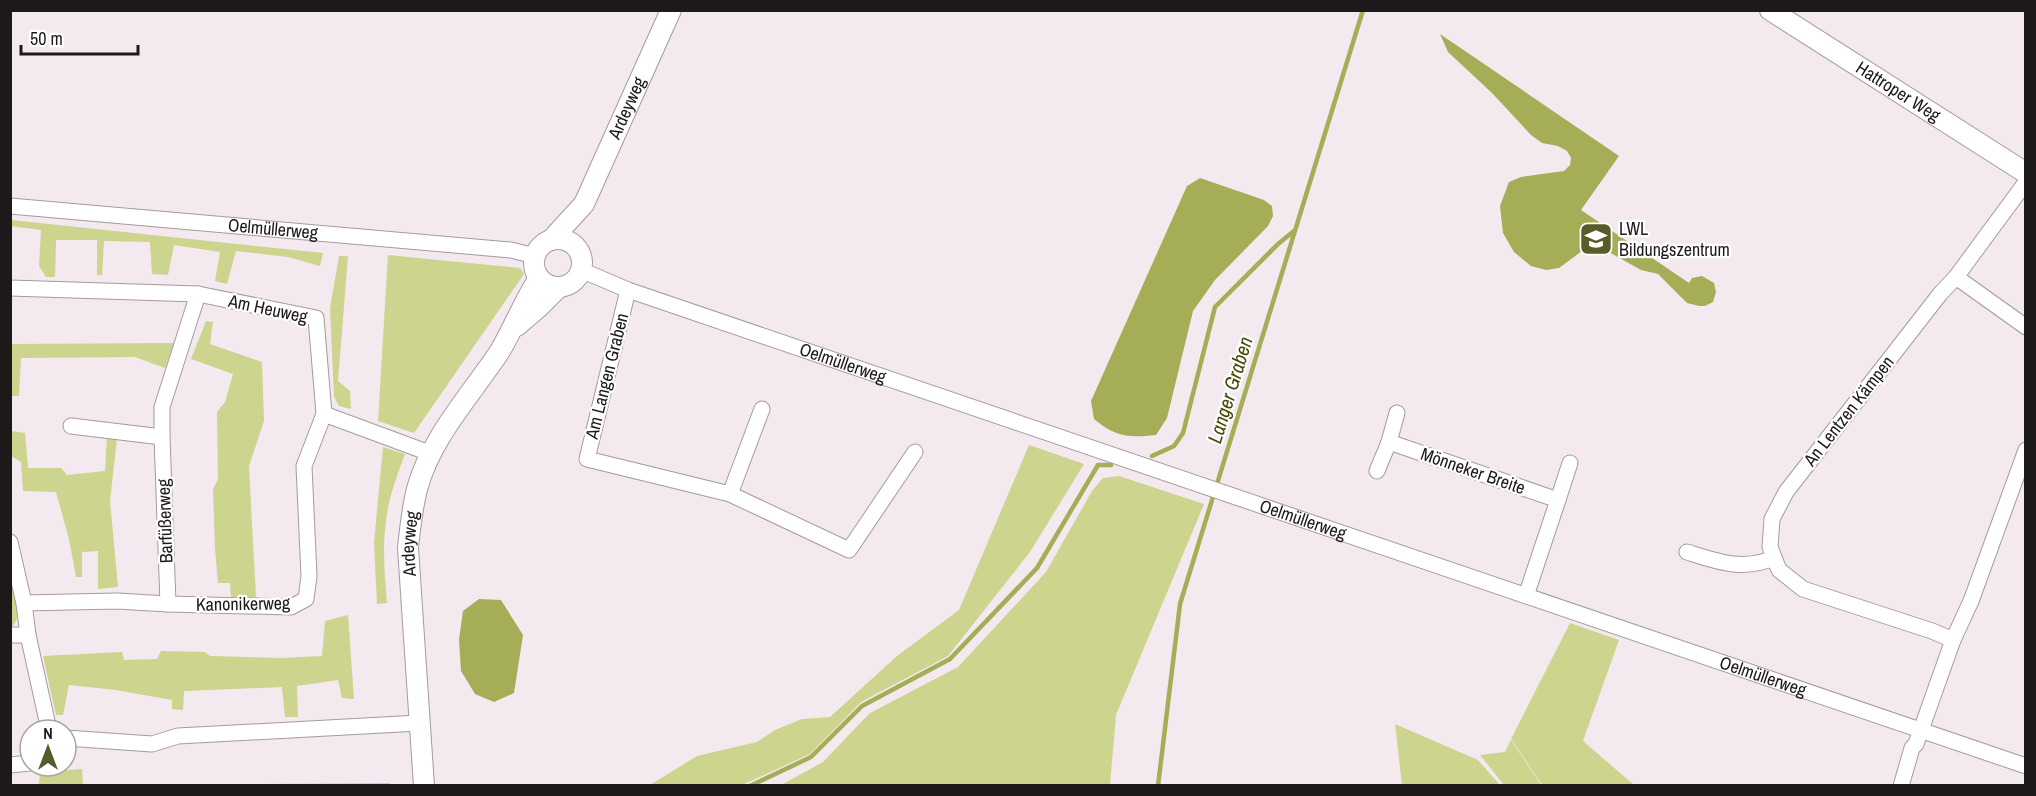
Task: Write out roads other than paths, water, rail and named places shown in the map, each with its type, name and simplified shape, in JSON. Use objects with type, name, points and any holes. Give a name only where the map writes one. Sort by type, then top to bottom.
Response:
[{"type":"main road","name":"Ardeyweg","points":[[578,250],[584,204],[671,10]]},
{"type":"main road","name":"Hattroper Weg","points":[[1770,10],[2025,173]]},
{"type":"main road","name":"Ardeyweg","points":[[551,240],[584,204]]},
{"type":"main road","points":[[551,240],[567,241],[578,250],[581,256],[581,270],[573,282],[552,286],[539,278],[534,264],[535,256],[544,243],[551,240]]},
{"type":"main road","name":"Ardeyweg","points":[[424,786],[408,548],[411,516],[418,488],[432,454],[513,330],[526,298],[539,278]]},
{"type":"main road","name":"Ardeyweg","points":[[513,330],[559,286]]},
{"type":"street","name":"An Lentzen Kämpen","points":[[1774,558],[1770,547],[1772,519],[1786,492],[1940,294],[1956,277],[2025,182]]},
{"type":"street","name":"Oelmüllerweg","points":[[10,206],[511,250],[535,256]]},
{"type":"street","name":"Oelmüllerweg","points":[[581,270],[628,290],[2025,766]]},
{"type":"street","points":[[1956,277],[2025,327]]},
{"type":"street","name":"Am Heuweg","points":[[10,288],[198,294],[316,318],[324,414]]},
{"type":"street","name":"Am Langen Graben","points":[[628,290],[587,459],[729,494],[849,550],[915,452]]},
{"type":"street","name":"Barfüßerweg","points":[[168,604],[162,407],[198,294]]},
{"type":"street","points":[[729,494],[762,410]]},
{"type":"street","points":[[1377,471],[1389,442],[1397,413]]},
{"type":"street","points":[[324,414],[432,454]]},
{"type":"street","name":"Kanonikerweg","points":[[24,603],[117,601],[291,607],[306,599],[309,576],[304,466],[324,414]]},
{"type":"street","points":[[71,426],[162,437]]},
{"type":"street","name":"Mönneker Breite","points":[[1389,442],[1558,500]]},
{"type":"street","points":[[1901,786],[1912,748],[1916,744],[1953,640],[1971,600],[2025,450]]},
{"type":"street","points":[[1526,596],[1570,463]]},
{"type":"street","points":[[10,543],[46,718]]},
{"type":"street","points":[[1688,552],[1728,565],[1759,564],[1774,558],[1779,570],[1803,589],[1953,640]]},
{"type":"street","points":[[10,635],[28,635]]},
{"type":"street","points":[[78,739],[152,744],[178,736],[419,723]]},
{"type":"waterway","name":"Langer Graben","points":[[1158,786],[1180,604],[1363,10]]},
{"type":"waterway","points":[[1152,456],[1174,446],[1183,433],[1215,307],[1294,231]]},
{"type":"waterway","points":[[750,786],[811,757],[862,706],[950,659],[1037,568],[1098,465],[1111,465]]},
{"type":"place","name":"LWL Bildungszentrum","points":[[1596,239]]}]
